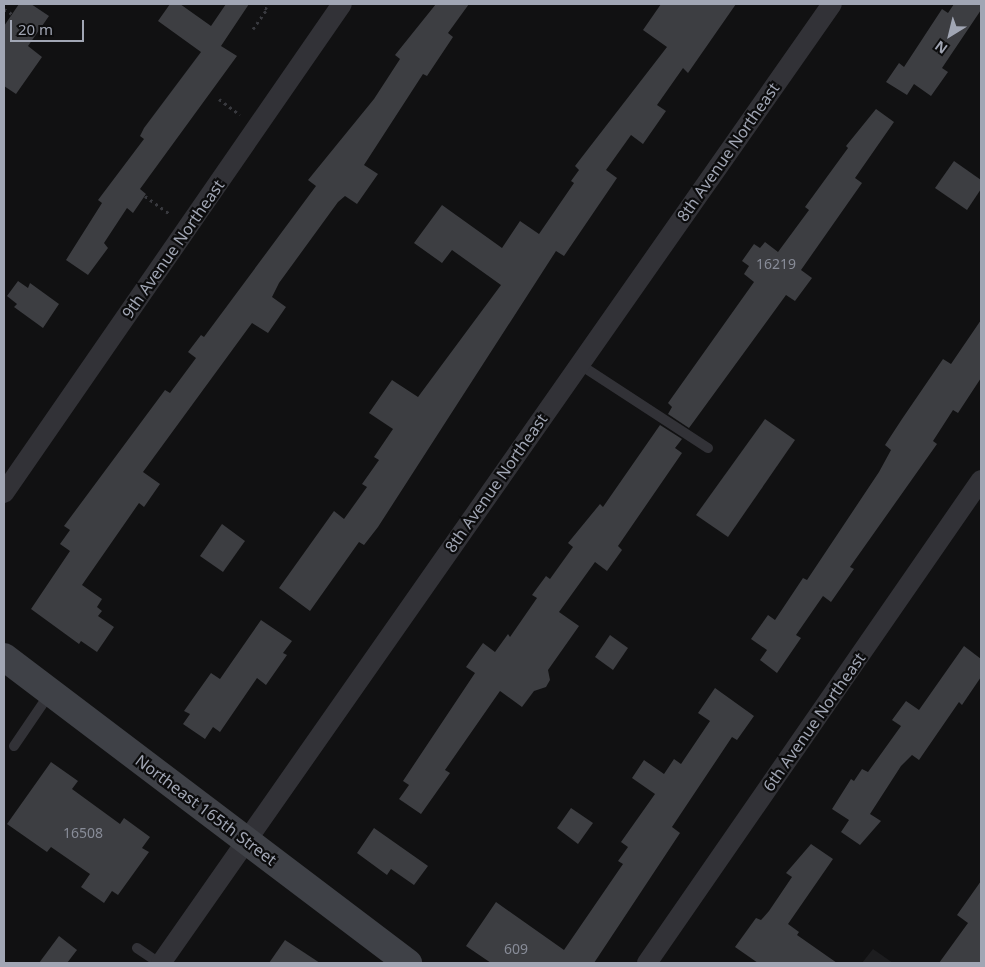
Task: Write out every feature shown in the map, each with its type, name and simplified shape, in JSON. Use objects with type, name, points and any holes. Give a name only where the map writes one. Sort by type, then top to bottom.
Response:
[{"type":"street","name":"9th Avenue Northeast","points":[[4,494],[342,4]]},
{"type":"street","name":"8th Avenue Northeast","points":[[160,963],[832,4]]},
{"type":"street","name":"6th Avenue Northeast","points":[[647,963],[981,480]]},
{"type":"street","name":"Northeast 165th Street","points":[[4,657],[408,963]]},
{"type":"lane","points":[[579,364],[708,448]]},
{"type":"lane","points":[[14,746],[50,692]]},
{"type":"lane","points":[[138,948],[160,963]]},
{"type":"path","points":[[253,29],[267,10],[264,8]]},
{"type":"path","points":[[4,9],[12,14]]},
{"type":"path","points":[[145,196],[177,219]]},
{"type":"shaded area","points":[[873,949],[893,963],[862,963]]},
{"type":"building","points":[[19,4],[31,4],[49,16],[28,46],[42,57],[16,94],[4,86],[4,26]]},
{"type":"building","points":[[170,4],[180,4],[211,26],[226,4],[249,4],[221,46],[237,56],[140,189],[146,194],[133,213],[127,208],[104,243],[108,248],[88,275],[66,260],[102,203],[98,200],[144,139],[140,136],[144,128],[201,52],[158,21]]},
{"type":"building","points":[[436,4],[469,4],[448,33],[453,37],[427,76],[423,74],[364,165],[378,174],[357,204],[345,196],[338,202],[279,283],[272,297],[286,307],[268,333],[252,323],[143,472],[160,484],[144,507],[139,503],[82,585],[102,599],[97,607],[102,611],[98,616],[114,627],[97,652],[81,641],[79,644],[31,609],[70,551],[60,544],[70,530],[64,526],[165,390],[170,393],[196,358],[188,352],[201,335],[204,337],[316,186],[308,180],[374,99],[400,59],[395,55]]},
{"type":"building","points":[[661,4],[736,4],[688,73],[683,68],[657,105],[666,111],[643,144],[631,135],[606,170],[617,178],[564,256],[556,251],[378,527],[364,545],[359,542],[310,611],[279,588],[334,511],[344,519],[367,487],[362,484],[379,460],[374,457],[393,429],[369,413],[392,380],[418,397],[501,285],[452,250],[442,263],[414,243],[442,205],[502,248],[520,221],[539,234],[574,183],[571,181],[579,170],[575,166],[667,47],[643,30]]},
{"type":"building","points":[[954,4],[981,4],[981,10],[942,68],[948,72],[931,96],[914,84],[907,95],[886,82],[899,63],[904,67],[942,9],[948,13]]},
{"type":"building","points":[[876,109],[894,122],[855,178],[862,183],[801,270],[812,278],[795,301],[786,295],[689,428],[668,414],[672,407],[668,403],[754,282],[744,274],[749,266],[742,261],[754,244],[760,248],[765,242],[778,252],[809,210],[805,207],[848,148],[846,146]]},
{"type":"building","points":[[954,161],[981,180],[981,189],[967,210],[935,188]]},
{"type":"building","points":[[18,281],[28,288],[30,283],[59,304],[43,328],[14,307],[17,304],[7,296]]},
{"type":"building","points":[[981,320],[981,378],[958,413],[953,410],[933,441],[937,444],[850,567],[854,569],[831,602],[823,596],[796,635],[801,638],[777,673],[760,660],[767,650],[751,639],[768,615],[775,620],[803,578],[807,580],[879,472],[891,450],[885,445],[902,419],[943,359],[951,364]]},
{"type":"building","points":[[765,419],[795,440],[728,537],[696,515]]},
{"type":"building","points":[[660,425],[682,439],[675,448],[682,453],[618,546],[622,550],[607,571],[595,562],[559,612],[579,626],[548,670],[550,680],[546,687],[534,691],[522,707],[500,691],[445,770],[450,773],[421,814],[399,799],[409,785],[403,781],[475,673],[466,667],[483,643],[495,652],[508,634],[510,637],[537,598],[532,595],[546,576],[550,579],[573,547],[568,543],[600,504],[603,507]]},
{"type":"building","points":[[222,524],[245,541],[223,572],[200,556]]},
{"type":"building","points":[[261,620],[292,641],[283,653],[287,655],[266,685],[257,678],[220,732],[213,727],[205,739],[183,724],[190,714],[184,711],[211,673],[220,679]]},
{"type":"building","points":[[610,635],[628,648],[613,670],[595,657]]},
{"type":"building","points":[[964,646],[981,659],[981,677],[962,705],[959,702],[919,760],[912,755],[901,766],[870,814],[881,821],[860,845],[841,832],[849,820],[832,809],[851,779],[854,781],[862,769],[868,772],[901,726],[892,720],[906,701],[919,710]]},
{"type":"building","points":[[715,688],[754,716],[737,740],[732,737],[672,827],[680,833],[594,963],[491,963],[466,946],[496,902],[564,950],[623,864],[618,861],[628,847],[621,842],[655,794],[632,778],[644,760],[664,774],[674,759],[681,764],[710,721],[698,713]]},
{"type":"building","points":[[51,762],[78,781],[72,789],[120,824],[124,818],[150,837],[142,848],[149,852],[118,895],[112,891],[104,903],[81,887],[90,874],[51,847],[47,852],[7,824]]},
{"type":"building","points":[[571,808],[593,823],[578,844],[557,828]]},
{"type":"building","points":[[374,828],[428,866],[414,885],[391,869],[387,875],[357,853]]},
{"type":"building","points":[[811,844],[833,859],[788,924],[799,932],[797,935],[837,963],[758,963],[735,947],[756,918],[761,920],[769,911],[792,877],[786,873]]},
{"type":"building","points":[[981,881],[981,963],[939,963],[968,923],[957,915]]},
{"type":"building","points":[[59,936],[77,950],[67,963],[39,963]]},
{"type":"building","points":[[285,940],[320,963],[269,963]]}]
